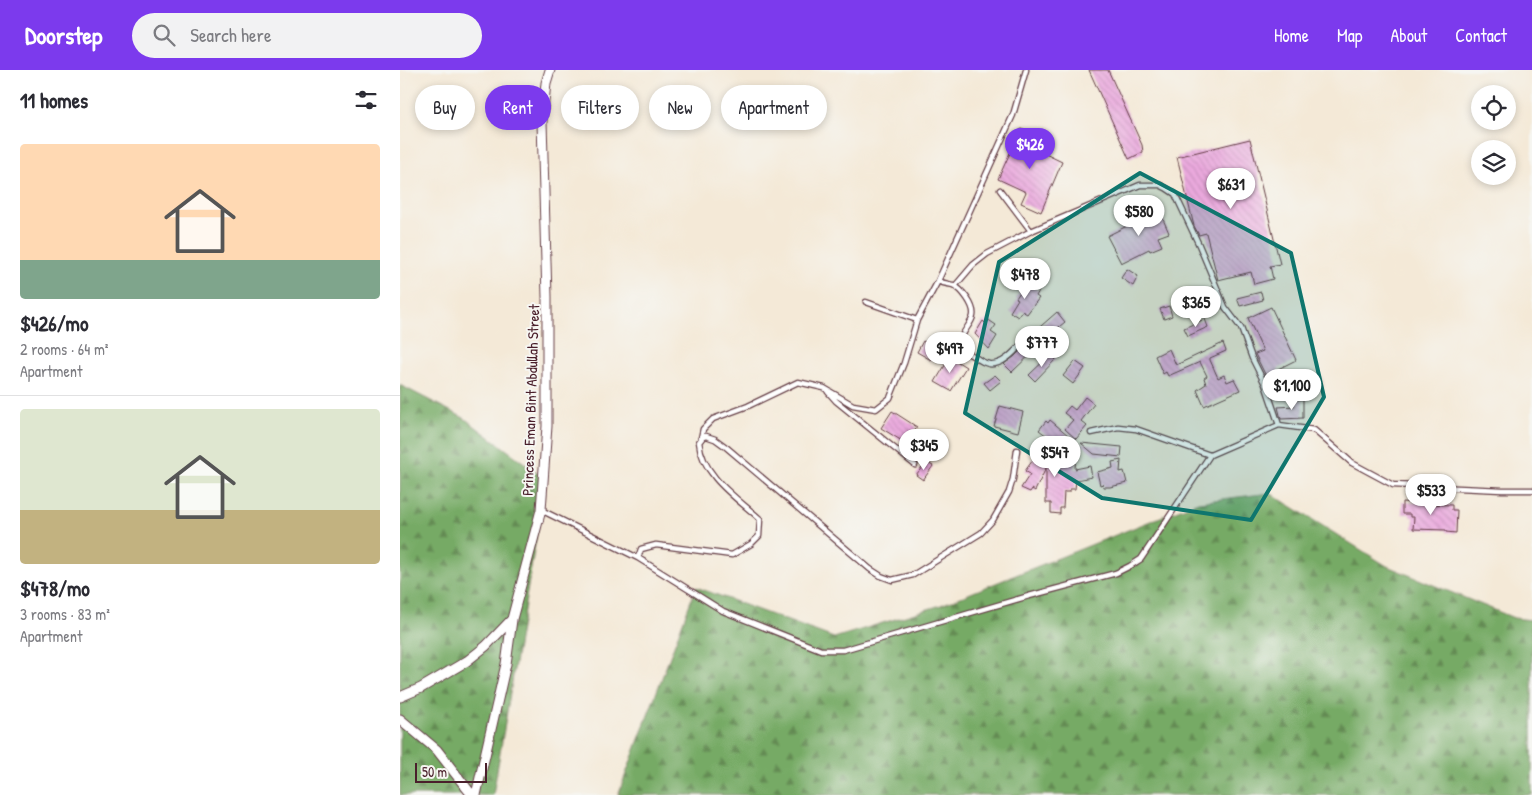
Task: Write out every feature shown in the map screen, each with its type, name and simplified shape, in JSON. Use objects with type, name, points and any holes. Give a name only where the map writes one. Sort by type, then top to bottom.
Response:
[{"type":"street","name":"Princess Eman Bint Abdullah Street","points":[[400,697],[421,688],[467,661],[486,646],[512,619],[541,510],[547,426],[547,327],[542,122],[546,83],[550,70]]},
{"type":"street","points":[[476,795],[506,664],[512,619]]},
{"type":"street","points":[[400,719],[437,750],[472,795]]},
{"type":"lane","points":[[638,558],[641,549],[656,545],[732,555],[751,544],[759,536],[760,519],[715,479],[701,454],[699,442],[703,429],[713,419],[748,406],[798,382],[824,388],[853,405],[876,409],[890,398],[904,363],[917,320],[938,281],[1013,115],[1026,70]]},
{"type":"lane","points":[[954,286],[986,254],[1031,231],[1140,185],[1160,185],[1175,194],[1225,307],[1241,328],[1265,384],[1279,425]]},
{"type":"lane","points":[[1000,190],[1031,231]]},
{"type":"lane","points":[[938,281],[954,286],[968,299],[974,314],[961,340],[966,352],[987,364],[996,364],[1002,362],[1029,336]]},
{"type":"lane","points":[[866,302],[917,320]]},
{"type":"lane","points":[[824,388],[836,401],[915,465]]},
{"type":"lane","points":[[541,510],[638,558],[722,611],[821,650],[843,650],[1116,573],[1130,566],[1141,559],[1210,455],[1279,425],[1314,430],[1352,463],[1393,485],[1532,490]]},
{"type":"lane","points":[[1091,433],[1118,427],[1136,429],[1210,455]]},
{"type":"lane","points":[[701,440],[706,436],[715,439],[870,569],[892,580],[913,575],[981,533],[993,520],[1009,492],[1017,450]]},
{"type":"highlighted area","points":[[1140,173],[1291,253],[1324,397],[1251,520],[1102,498],[965,413],[999,262]]},
{"type":"green space","points":[[400,385],[464,418],[546,479],[493,795],[400,795]]},
{"type":"green space","points":[[1270,493],[1387,566],[1514,618],[1532,620],[1532,795],[618,795],[696,587],[834,638],[941,605],[1198,502]]},
{"type":"building","points":[[1089,70],[1108,70],[1142,145],[1143,152],[1129,159]]},
{"type":"building","points":[[1021,129],[1041,136],[1035,149],[1062,162],[1041,212],[1021,203],[1026,192],[998,179]]},
{"type":"building","points":[[1250,139],[1280,264],[1270,266],[1273,279],[1254,284],[1251,272],[1218,280],[1206,233],[1199,235],[1194,226],[1177,157]]},
{"type":"building","points":[[1159,210],[1169,233],[1158,237],[1162,246],[1150,251],[1149,249],[1121,263],[1107,236]]},
{"type":"building","points":[[1127,269],[1138,276],[1133,286],[1121,278]]},
{"type":"building","points":[[1026,283],[1039,291],[1036,296],[1039,298],[1027,314],[1022,311],[1018,317],[1010,312],[1018,299],[1016,298]]},
{"type":"building","points":[[1261,292],[1263,300],[1240,306],[1237,298]]},
{"type":"building","points":[[1169,306],[1172,316],[1164,319],[1160,309]]},
{"type":"building","points":[[1271,307],[1296,360],[1278,369],[1282,378],[1274,382],[1271,374],[1266,376],[1255,354],[1263,351],[1248,318]]},
{"type":"building","points":[[1057,312],[1065,322],[1032,349],[1034,351],[1012,372],[1004,364],[1014,357],[1032,339],[1035,335],[1033,333]]},
{"type":"building","points":[[987,319],[996,325],[991,332],[997,336],[989,349],[975,334],[983,321],[985,323]]},
{"type":"building","points":[[1205,319],[1208,327],[1188,336],[1184,328]]},
{"type":"building","points":[[923,341],[937,349],[931,360],[917,352]]},
{"type":"building","points":[[1223,343],[1226,351],[1210,358],[1210,360],[1218,378],[1224,375],[1227,382],[1234,379],[1240,390],[1204,406],[1197,390],[1206,384],[1204,378],[1207,376],[1200,362],[1168,376],[1166,372],[1163,374],[1155,356],[1169,349],[1176,365]]},
{"type":"building","points":[[1051,354],[1056,359],[1035,381],[1029,375]]},
{"type":"building","points":[[950,357],[966,367],[951,391],[935,382]]},
{"type":"building","points":[[1075,361],[1085,368],[1073,384],[1063,376]]},
{"type":"building","points":[[995,375],[1001,381],[990,390],[984,383]]},
{"type":"building","points":[[1085,397],[1094,404],[1081,421],[1087,426],[1076,439],[1065,429],[1073,420],[1064,413],[1070,406],[1075,410]]},
{"type":"building","points":[[1303,399],[1303,418],[1281,419],[1278,407],[1294,406],[1294,400]]},
{"type":"building","points":[[1000,406],[1023,412],[1018,432],[994,426]]},
{"type":"building","points":[[892,411],[917,427],[907,444],[881,428]]},
{"type":"building","points":[[1050,420],[1068,435],[1060,446],[1039,430],[1046,421],[1048,423]]},
{"type":"building","points":[[1081,443],[1122,447],[1121,457],[1094,454]]},
{"type":"building","points":[[1066,451],[1076,452],[1075,469],[1090,466],[1092,477],[1076,480],[1075,489],[1070,489],[1070,492],[1064,492],[1063,508],[1060,508],[1060,514],[1051,513],[1051,503],[1046,503],[1046,468],[1035,491],[1032,489],[1030,492],[1021,488],[1030,474],[1025,471],[1038,453],[1049,460],[1065,465]]},
{"type":"building","points":[[1121,460],[1120,472],[1124,471],[1127,483],[1110,487],[1104,487],[1103,484],[1100,485],[1097,472],[1113,468],[1112,462]]},
{"type":"building","points":[[926,462],[933,466],[923,480],[916,475]]},
{"type":"building","points":[[1416,500],[1425,500],[1425,504],[1452,505],[1452,510],[1457,510],[1456,533],[1446,532],[1446,530],[1413,529],[1414,517],[1410,517],[1410,514],[1402,514],[1402,502],[1416,503]]}]
